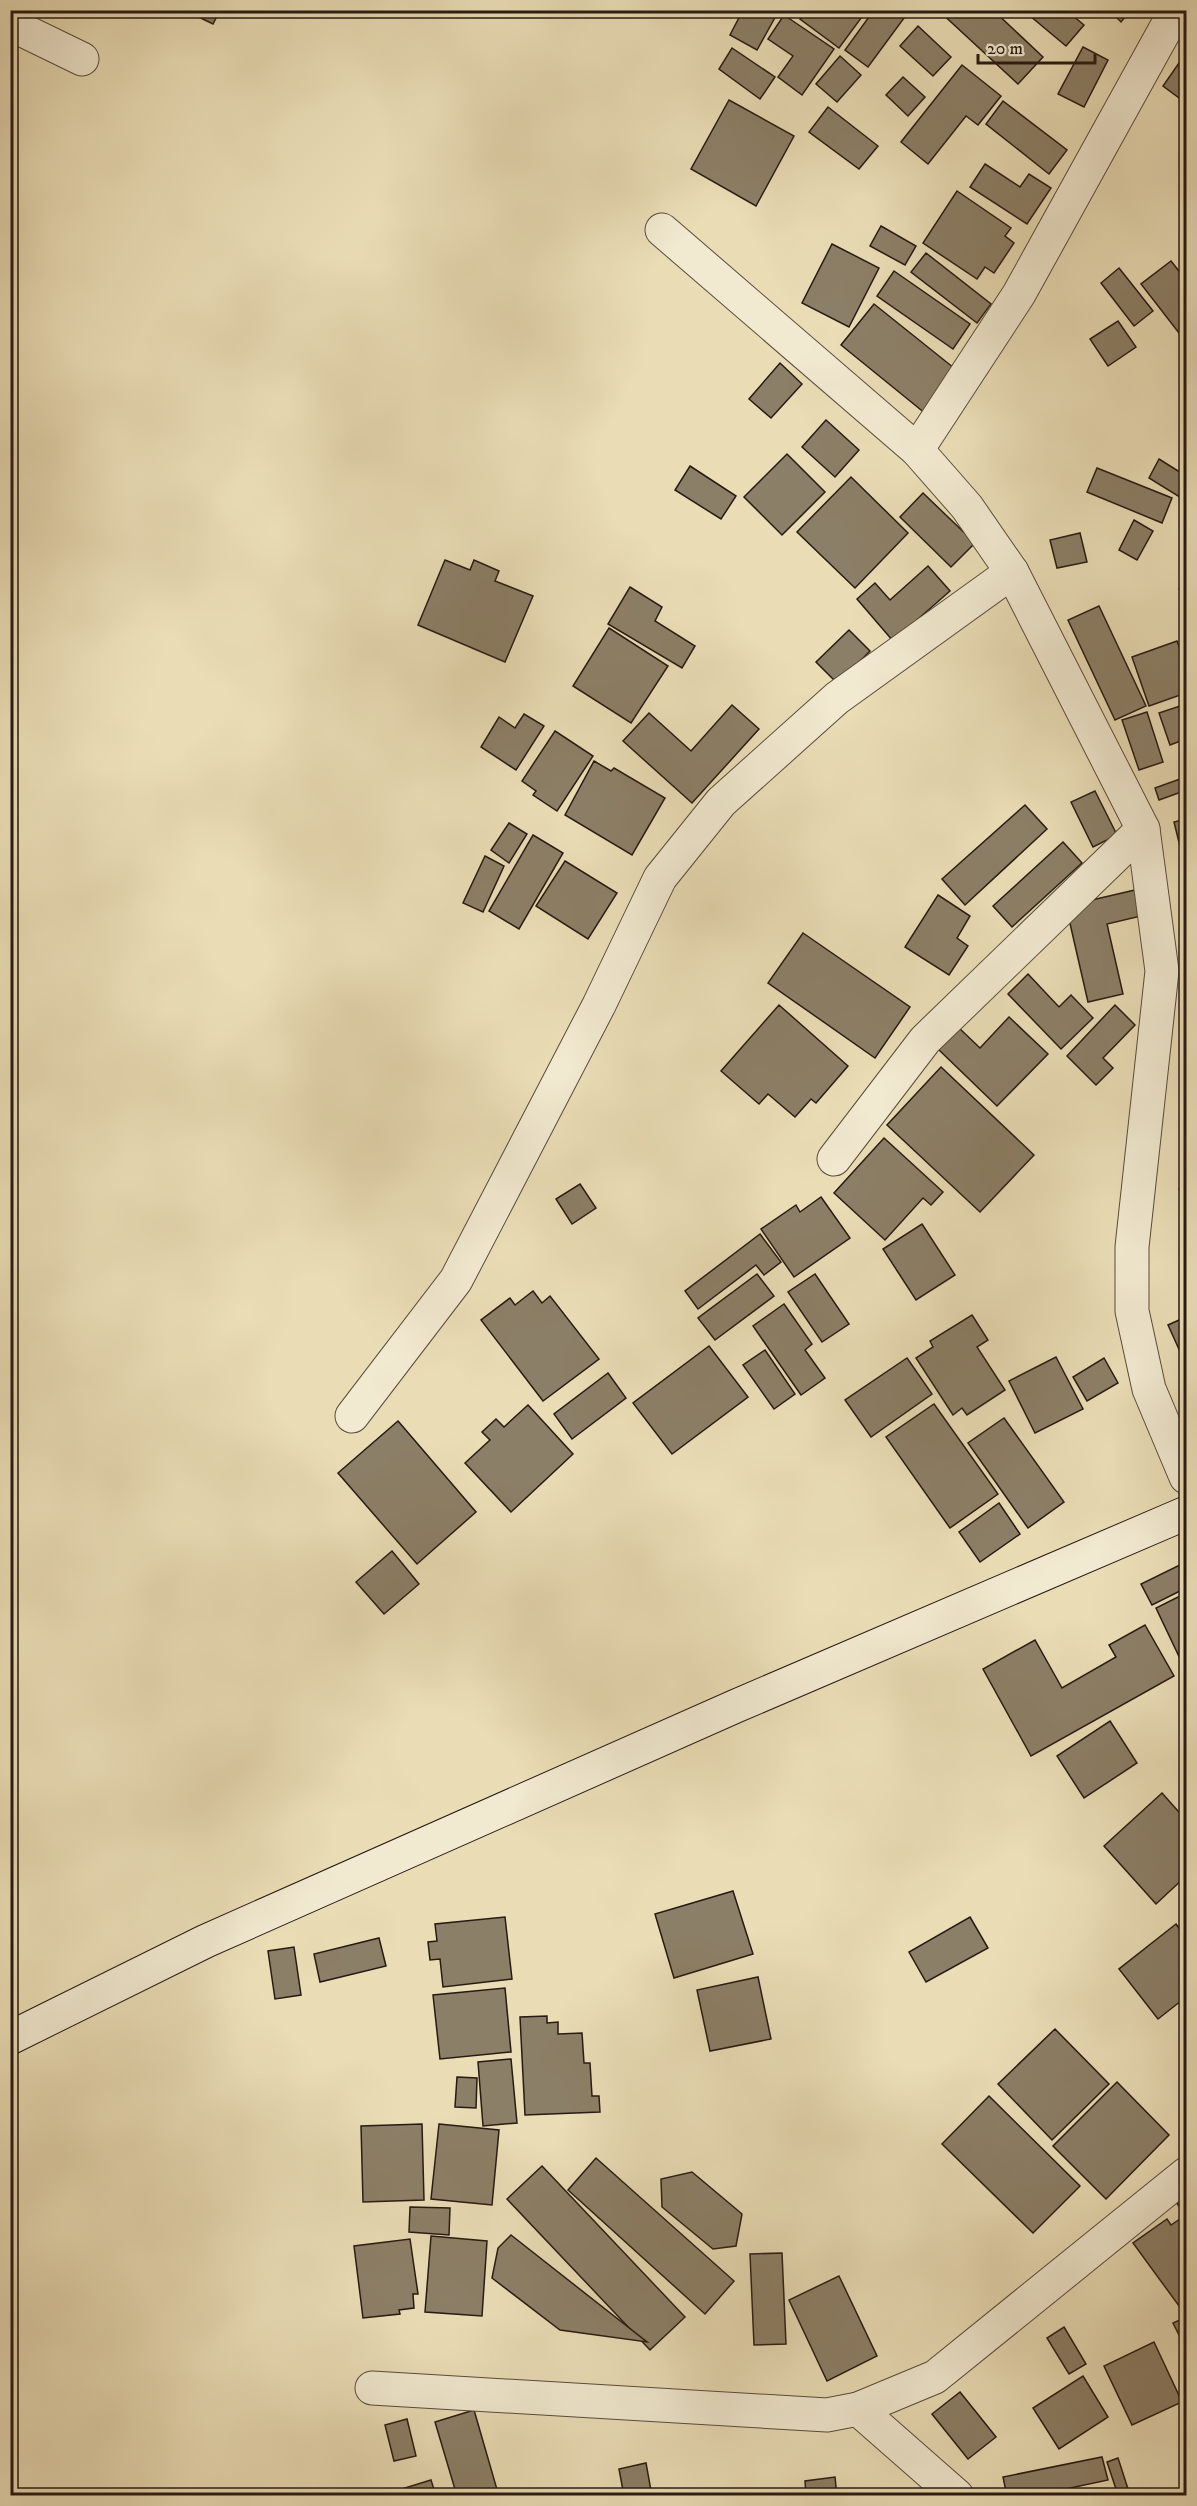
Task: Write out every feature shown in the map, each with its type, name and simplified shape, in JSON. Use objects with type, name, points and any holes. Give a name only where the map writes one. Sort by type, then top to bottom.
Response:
[{"type":"street","points":[[917,450],[1019,294],[1176,10]]},
{"type":"street","points":[[10,24],[82,59]]},
{"type":"street","points":[[662,230],[917,450],[967,507],[1012,572],[1143,829],[1162,971],[1132,1247],[1132,1311],[1149,1389],[1186,1477]]},
{"type":"street","points":[[352,1416],[456,1280],[599,1005],[660,878],[720,802],[837,698],[1012,572]]},
{"type":"street","points":[[834,1159],[925,1040],[1143,829]]},
{"type":"street","points":[[10,2038],[206,1941],[736,1706],[1186,1513]]},
{"type":"street","points":[[372,2388],[827,2415],[858,2409],[935,2377],[1186,2174]]},
{"type":"street","points":[[858,2409],[957,2496]]},
{"type":"building","points":[[184,10],[220,10],[213,24]]},
{"type":"building","points":[[743,10],[771,10],[777,14],[757,50],[730,35]]},
{"type":"building","points":[[807,10],[867,10],[839,48],[800,19]]},
{"type":"building","points":[[874,10],[901,10],[907,14],[868,67],[845,50]]},
{"type":"building","points":[[938,10],[993,10],[1043,57],[1018,84]]},
{"type":"building","points":[[1023,10],[1066,10],[1084,25],[1066,46]]},
{"type":"building","points":[[1109,10],[1131,10],[1121,22]]},
{"type":"building","points":[[784,15],[834,49],[802,95],[778,77],[793,56],[768,39]]},
{"type":"building","points":[[918,26],[951,57],[933,76],[900,46]]},
{"type":"building","points":[[1083,47],[1108,60],[1084,107],[1058,94]]},
{"type":"building","points":[[732,48],[775,77],[760,99],[719,69]]},
{"type":"building","points":[[1186,53],[1186,103],[1163,86]]},
{"type":"building","points":[[840,56],[861,75],[837,102],[816,84]]},
{"type":"building","points":[[962,65],[1001,96],[978,125],[966,116],[928,164],[901,142]]},
{"type":"building","points":[[903,77],[925,97],[908,116],[886,95]]},
{"type":"building","points":[[729,100],[794,136],[756,206],[691,169]]},
{"type":"building","points":[[1003,101],[1067,150],[1049,174],[986,124]]},
{"type":"building","points":[[828,107],[878,146],[859,169],[809,132]]},
{"type":"building","points":[[985,164],[1020,187],[1029,174],[1051,188],[1027,224],[970,187]]},
{"type":"building","points":[[957,191],[1011,228],[1005,236],[1014,243],[994,273],[985,267],[977,279],[923,243]]},
{"type":"building","points":[[881,226],[916,246],[905,265],[870,246]]},
{"type":"building","points":[[832,244],[879,268],[849,327],[802,303]]},
{"type":"building","points":[[926,253],[991,304],[977,323],[911,272]]},
{"type":"building","points":[[1171,261],[1186,280],[1186,342],[1141,284]]},
{"type":"building","points":[[1119,268],[1153,311],[1134,326],[1101,283]]},
{"type":"building","points":[[894,271],[970,324],[953,349],[877,296]]},
{"type":"building","points":[[874,304],[959,372],[926,414],[841,345]]},
{"type":"building","points":[[1118,321],[1136,347],[1108,366],[1090,339]]},
{"type":"building","points":[[780,363],[802,384],[771,418],[749,399]]},
{"type":"building","points":[[826,420],[859,450],[835,477],[802,447]]},
{"type":"building","points":[[787,454],[825,492],[782,535],[744,497]]},
{"type":"building","points":[[1159,459],[1186,476],[1186,501],[1149,478]]},
{"type":"building","points":[[690,466],[736,496],[721,519],[675,490]]},
{"type":"building","points":[[1097,468],[1172,498],[1162,523],[1087,492]]},
{"type":"building","points":[[851,477],[908,533],[855,588],[797,532]]},
{"type":"building","points":[[923,493],[975,543],[951,567],[900,517]]},
{"type":"building","points":[[1134,520],[1153,531],[1137,560],[1119,550]]},
{"type":"building","points":[[1080,533],[1087,562],[1057,568],[1050,540]]},
{"type":"building","points":[[445,560],[470,570],[474,560],[499,571],[495,581],[533,596],[505,662],[418,625]]},
{"type":"building","points":[[928,566],[950,591],[893,641],[857,599],[875,583],[890,600]]},
{"type":"building","points":[[1186,576],[1186,593],[1179,589]]},
{"type":"building","points":[[630,587],[662,607],[655,621],[695,646],[682,668],[608,624]]},
{"type":"building","points":[[1099,606],[1146,706],[1115,720],[1068,620]]},
{"type":"building","points":[[609,628],[668,666],[631,723],[573,686]]},
{"type":"building","points":[[849,630],[870,651],[838,684],[816,662]]},
{"type":"building","points":[[1177,641],[1186,665],[1186,693],[1149,706],[1132,657]]},
{"type":"building","points":[[1186,704],[1186,739],[1170,745],[1159,713]]},
{"type":"building","points":[[732,705],[759,729],[692,803],[623,741],[649,713],[691,751]]},
{"type":"building","points":[[1147,712],[1163,762],[1139,770],[1122,720]]},
{"type":"building","points":[[524,714],[544,726],[516,770],[481,747],[499,717],[515,728]]},
{"type":"building","points":[[555,731],[593,756],[557,811],[533,795],[536,791],[522,781]]},
{"type":"building","points":[[594,761],[611,771],[614,768],[665,798],[632,855],[565,815]]},
{"type":"building","points":[[1180,779],[1184,791],[1159,800],[1155,788]]},
{"type":"building","points":[[1095,791],[1117,835],[1093,847],[1071,802]]},
{"type":"building","points":[[1025,805],[1047,829],[965,905],[942,879]]},
{"type":"building","points":[[1186,819],[1186,871],[1174,822]]},
{"type":"building","points":[[509,823],[527,834],[509,863],[491,850]]},
{"type":"building","points":[[533,835],[563,853],[519,929],[489,911]]},
{"type":"building","points":[[1063,842],[1082,863],[1012,927],[993,906]]},
{"type":"building","points":[[485,856],[504,866],[483,912],[463,903]]},
{"type":"building","points":[[565,861],[617,893],[588,939],[536,906]]},
{"type":"building","points":[[1135,890],[1141,916],[1107,924],[1123,994],[1088,1002],[1066,906]]},
{"type":"building","points":[[938,895],[970,916],[957,938],[968,946],[949,975],[905,947]]},
{"type":"building","points":[[803,933],[910,1007],[875,1058],[768,983]]},
{"type":"building","points":[[1028,974],[1059,1007],[1071,995],[1093,1018],[1061,1049],[1008,994]]},
{"type":"building","points":[[779,1005],[848,1066],[816,1103],[811,1099],[795,1117],[768,1094],[759,1104],[721,1071]]},
{"type":"building","points":[[1115,1005],[1135,1025],[1103,1058],[1113,1068],[1096,1085],[1067,1056]]},
{"type":"building","points":[[1009,1017],[1048,1054],[997,1106],[938,1049],[958,1027],[980,1048]]},
{"type":"building","points":[[941,1067],[1034,1155],[980,1212],[887,1125]]},
{"type":"building","points":[[884,1138],[943,1192],[931,1205],[923,1198],[885,1240],[834,1193]]},
{"type":"building","points":[[580,1184],[596,1208],[572,1224],[556,1199]]},
{"type":"building","points":[[1186,1186],[1186,1206],[1179,1189]]},
{"type":"building","points":[[821,1197],[850,1238],[794,1277],[761,1229],[796,1205],[800,1212]]},
{"type":"building","points":[[922,1224],[955,1275],[916,1300],[883,1249]]},
{"type":"building","points":[[760,1234],[781,1262],[764,1275],[756,1265],[698,1309],[685,1291]]},
{"type":"building","points":[[757,1274],[774,1296],[715,1340],[698,1318]]},
{"type":"building","points":[[815,1274],[849,1324],[822,1342],[788,1292]]},
{"type":"building","points":[[533,1291],[542,1303],[550,1296],[599,1359],[543,1401],[481,1320],[510,1298],[515,1305]]},
{"type":"building","points":[[784,1304],[812,1344],[805,1350],[825,1378],[801,1395],[753,1326]]},
{"type":"building","points":[[972,1315],[988,1340],[977,1347],[1005,1390],[967,1415],[962,1408],[953,1415],[916,1358],[933,1347],[930,1341]]},
{"type":"building","points":[[1186,1317],[1186,1354],[1182,1356],[1168,1325]]},
{"type":"building","points":[[709,1346],[748,1397],[672,1454],[633,1403]]},
{"type":"building","points":[[765,1350],[795,1394],[774,1409],[743,1365]]},
{"type":"building","points":[[1056,1357],[1083,1409],[1035,1433],[1009,1381]]},
{"type":"building","points":[[907,1358],[932,1394],[871,1437],[845,1400]]},
{"type":"building","points":[[1104,1358],[1118,1383],[1087,1401],[1073,1377]]},
{"type":"building","points":[[608,1373],[626,1398],[572,1439],[554,1414]]},
{"type":"building","points":[[934,1404],[998,1494],[950,1528],[886,1437]]},
{"type":"building","points":[[528,1405],[573,1454],[511,1512],[465,1463],[490,1440],[482,1432],[496,1419],[504,1427]]},
{"type":"building","points":[[1004,1418],[1064,1502],[1028,1528],[968,1443]]},
{"type":"building","points":[[398,1421],[476,1512],[417,1564],[338,1473]]},
{"type":"building","points":[[999,1503],[1020,1534],[980,1562],[959,1532]]},
{"type":"building","points":[[392,1551],[419,1584],[384,1614],[356,1582]]},
{"type":"building","points":[[1186,1562],[1186,1588],[1152,1605],[1141,1584]]},
{"type":"building","points":[[1186,1593],[1186,1666],[1184,1667],[1156,1608]]},
{"type":"building","points":[[1145,1625],[1174,1676],[1031,1756],[983,1669],[1035,1640],[1062,1688],[1116,1657],[1109,1645]]},
{"type":"building","points":[[1110,1721],[1137,1763],[1084,1798],[1057,1756]]},
{"type":"building","points":[[1162,1793],[1186,1820],[1186,1876],[1156,1904],[1104,1846]]},
{"type":"building","points":[[733,1891],[753,1954],[674,1978],[655,1914]]},
{"type":"building","points":[[505,1917],[512,1979],[443,1987],[440,1959],[430,1960],[428,1942],[437,1941],[435,1924]]},
{"type":"building","points":[[970,1917],[988,1948],[926,1982],[909,1952]]},
{"type":"building","points":[[1176,1924],[1186,1938],[1186,1997],[1158,2019],[1119,1969]]},
{"type":"building","points":[[379,1938],[386,1966],[320,1982],[314,1954]]},
{"type":"building","points":[[294,1947],[301,1995],[275,1999],[268,1951]]},
{"type":"building","points":[[758,1977],[771,2039],[710,2051],[697,1990]]},
{"type":"building","points":[[505,1988],[511,2052],[440,2059],[433,1995]]},
{"type":"building","points":[[547,2016],[547,2023],[558,2022],[558,2034],[582,2033],[584,2063],[590,2063],[592,2096],[599,2096],[600,2112],[525,2115],[520,2017]]},
{"type":"building","points":[[1055,2029],[1109,2084],[1052,2140],[998,2084]]},
{"type":"building","points":[[511,2059],[517,2123],[483,2126],[478,2062]]},
{"type":"building","points":[[457,2077],[477,2078],[476,2108],[455,2107]]},
{"type":"building","points":[[1117,2082],[1169,2135],[1106,2199],[1053,2146]]},
{"type":"building","points":[[989,2096],[1080,2186],[1033,2233],[942,2144]]},
{"type":"building","points":[[422,2124],[424,2200],[363,2202],[361,2126]]},
{"type":"building","points":[[439,2124],[499,2130],[492,2205],[431,2199]]},
{"type":"building","points":[[596,2158],[734,2281],[705,2314],[568,2190]]},
{"type":"building","points":[[542,2166],[685,2317],[650,2350],[507,2199]]},
{"type":"building","points":[[692,2172],[742,2214],[736,2246],[713,2249],[662,2207],[661,2179]]},
{"type":"building","points":[[1186,2193],[1186,2216],[1176,2202]]},
{"type":"building","points":[[410,2207],[450,2208],[449,2235],[409,2232]]},
{"type":"building","points":[[1167,2219],[1171,2225],[1180,2219],[1186,2227],[1186,2307],[1182,2310],[1133,2243]]},
{"type":"building","points":[[511,2235],[647,2342],[560,2330],[492,2278],[498,2248]]},
{"type":"building","points":[[431,2236],[487,2241],[482,2316],[425,2312]]},
{"type":"building","points":[[410,2239],[418,2294],[413,2294],[414,2308],[399,2310],[400,2314],[363,2318],[354,2246]]},
{"type":"building","points":[[782,2253],[786,2344],[754,2345],[750,2254]]},
{"type":"building","points":[[839,2276],[877,2356],[827,2381],[789,2300]]},
{"type":"building","points":[[1186,2317],[1186,2349],[1173,2323]]},
{"type":"building","points":[[1064,2327],[1086,2364],[1069,2374],[1047,2338]]},
{"type":"building","points":[[1154,2342],[1182,2402],[1132,2425],[1104,2366]]},
{"type":"building","points":[[1083,2376],[1108,2417],[1059,2449],[1033,2408]]},
{"type":"building","points":[[960,2392],[996,2437],[968,2459],[932,2414]]},
{"type":"building","points":[[474,2410],[498,2493],[488,2496],[457,2496],[435,2422]]},
{"type":"building","points":[[407,2419],[416,2456],[394,2461],[385,2425]]},
{"type":"building","points":[[1102,2457],[1108,2480],[1033,2496],[1007,2496],[1003,2477]]},
{"type":"building","points":[[1118,2458],[1129,2492],[1118,2495],[1107,2462]]},
{"type":"building","points":[[646,2463],[652,2496],[624,2496],[619,2469]]},
{"type":"building","points":[[835,2477],[837,2496],[806,2496],[805,2481]]},
{"type":"building","points":[[431,2480],[436,2496],[396,2496],[395,2491]]},
{"type":"building","points":[[789,2489],[790,2496],[750,2496]]},
{"type":"building","points":[[1102,2489],[1103,2496],[1074,2496],[1092,2491]]}]
